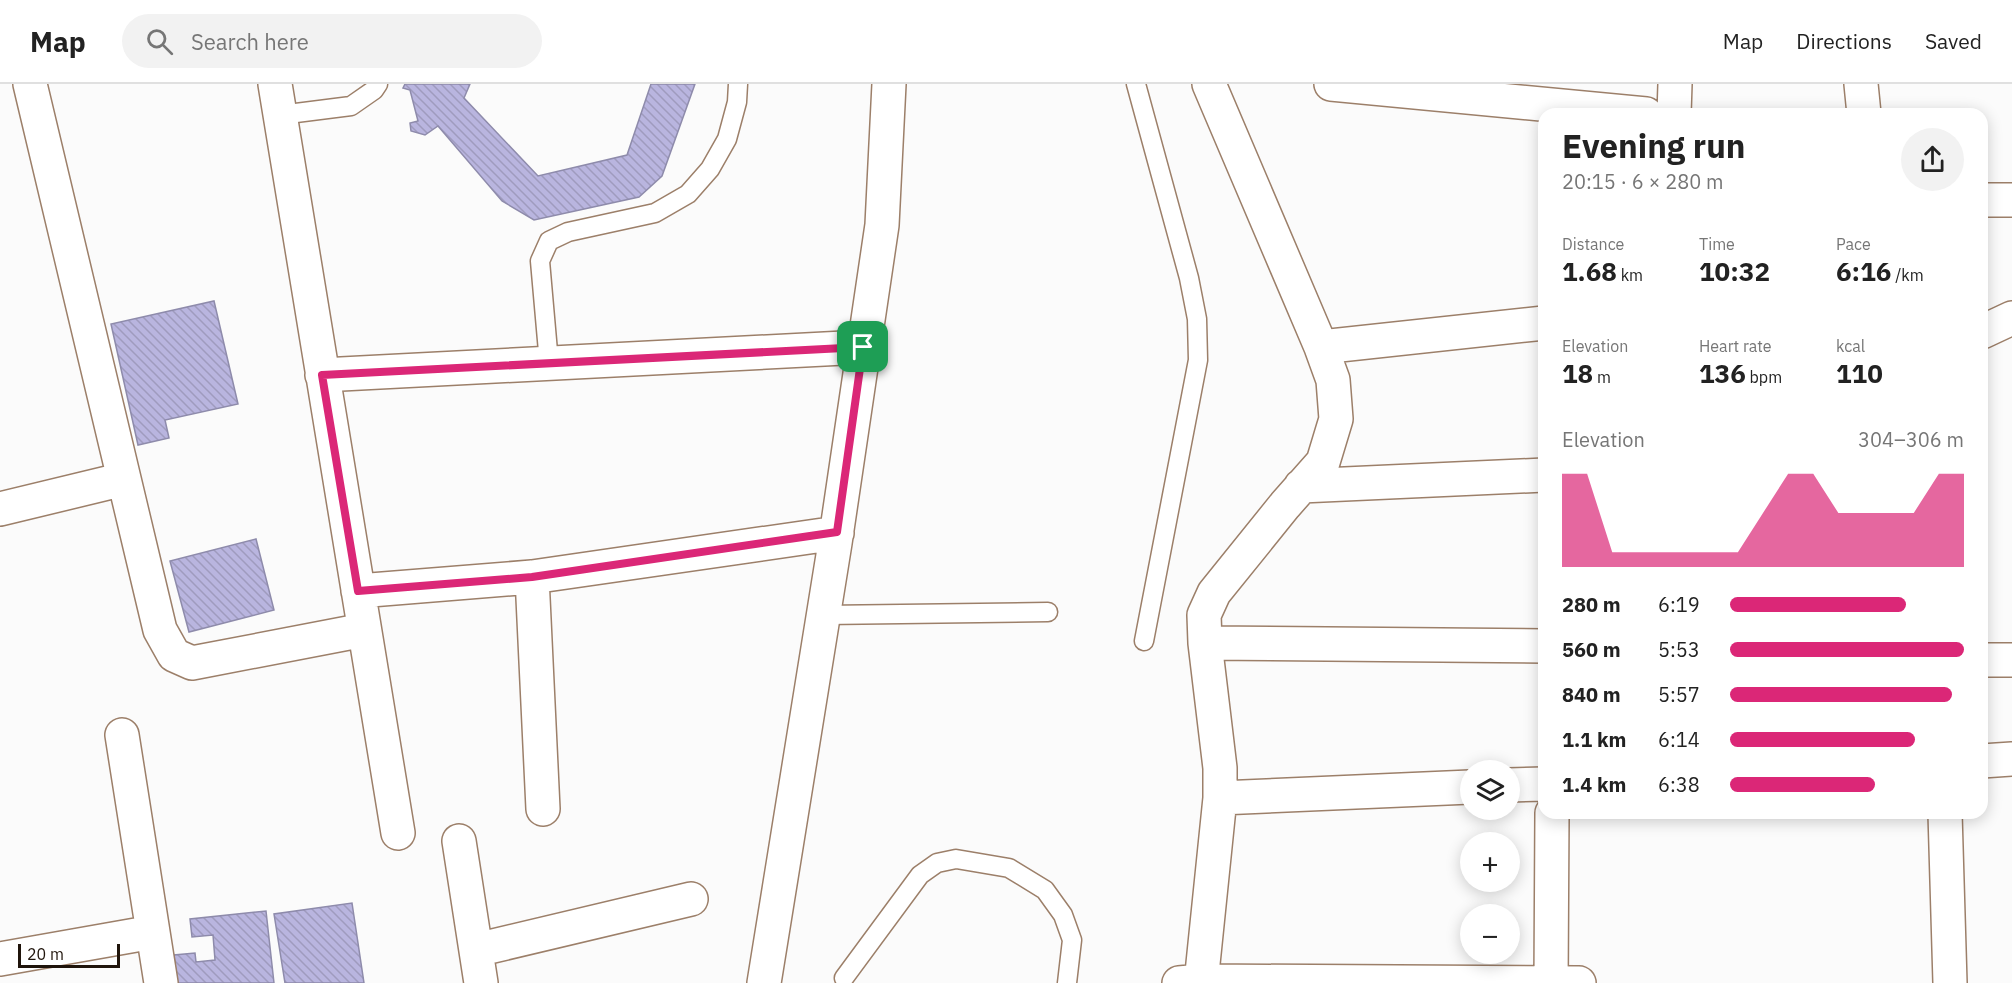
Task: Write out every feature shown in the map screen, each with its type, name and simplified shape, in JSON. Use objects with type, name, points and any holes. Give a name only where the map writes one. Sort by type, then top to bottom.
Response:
[{"type":"street","points":[[30,84],[160,630],[174,655],[192,663],[364,630]]},
{"type":"street","points":[[764,983],[837,532],[882,225],[889,84]]},
{"type":"street","points":[[1209,84],[1321,347],[1333,380],[1336,419],[1323,462],[1214,593],[1204,615],[1205,643],[1220,768],[1220,798],[1193,982],[1580,983]]},
{"type":"street","points":[[1331,84],[1583,108]]},
{"type":"street","points":[[1674,108],[1675,84]]},
{"type":"street","points":[[1861,84],[1863,108]]},
{"type":"street","points":[[277,99],[398,833]]},
{"type":"street","points":[[1988,200],[2012,200]]},
{"type":"street","points":[[1988,329],[2012,318]]},
{"type":"street","points":[[1321,347],[1538,324]]},
{"type":"street","points":[[322,375],[863,347]]},
{"type":"street","points":[[1301,486],[1538,475]]},
{"type":"street","points":[[0,509],[124,479]]},
{"type":"street","points":[[358,591],[532,577],[837,532]]},
{"type":"street","points":[[532,577],[543,809]]},
{"type":"street","points":[[1205,643],[1538,646]]},
{"type":"street","points":[[1988,660],[2012,660]]},
{"type":"street","points":[[122,735],[161,983]]},
{"type":"street","points":[[1988,760],[2012,759]]},
{"type":"street","points":[[1520,785],[1538,784]]},
{"type":"street","points":[[1220,798],[1460,787]]},
{"type":"street","points":[[1551,983],[1552,819]]},
{"type":"street","points":[[1945,819],[1950,983]]},
{"type":"street","points":[[459,841],[481,983]]},
{"type":"street","points":[[476,950],[691,898]]},
{"type":"street","points":[[0,959],[153,932]]},
{"type":"lane","points":[[277,99],[351,106],[374,90],[378,84]]},
{"type":"lane","points":[[549,363],[540,261],[549,241],[568,232],[655,213],[688,194],[710,169],[727,139],[737,102],[738,84]]},
{"type":"lane","points":[[1136,84],[1190,278],[1197,319],[1198,360],[1144,641]]},
{"type":"lane","points":[[824,615],[1048,612]]},
{"type":"lane","points":[[844,978],[920,875],[937,863],[956,859],[1009,868],[1045,890],[1063,915],[1072,940],[1067,983]]},
{"type":"building","points":[[405,84],[470,84],[464,98],[538,176],[627,155],[651,84],[695,84],[662,176],[639,197],[534,220],[502,201],[438,126],[425,135],[411,131],[410,123],[418,121],[410,90],[403,88]]},
{"type":"building","points":[[214,301],[238,404],[165,420],[169,438],[138,445],[111,324]]},
{"type":"building","points":[[256,539],[274,610],[189,632],[170,561]]},
{"type":"building","points":[[352,903],[364,983],[285,983],[274,914]]},
{"type":"building","points":[[266,911],[274,983],[177,983],[174,955],[195,953],[196,962],[215,960],[213,935],[192,937],[190,919]]},
{"type":"route","points":[[863,347],[837,532],[532,577],[358,591],[322,375],[863,347]]}]
